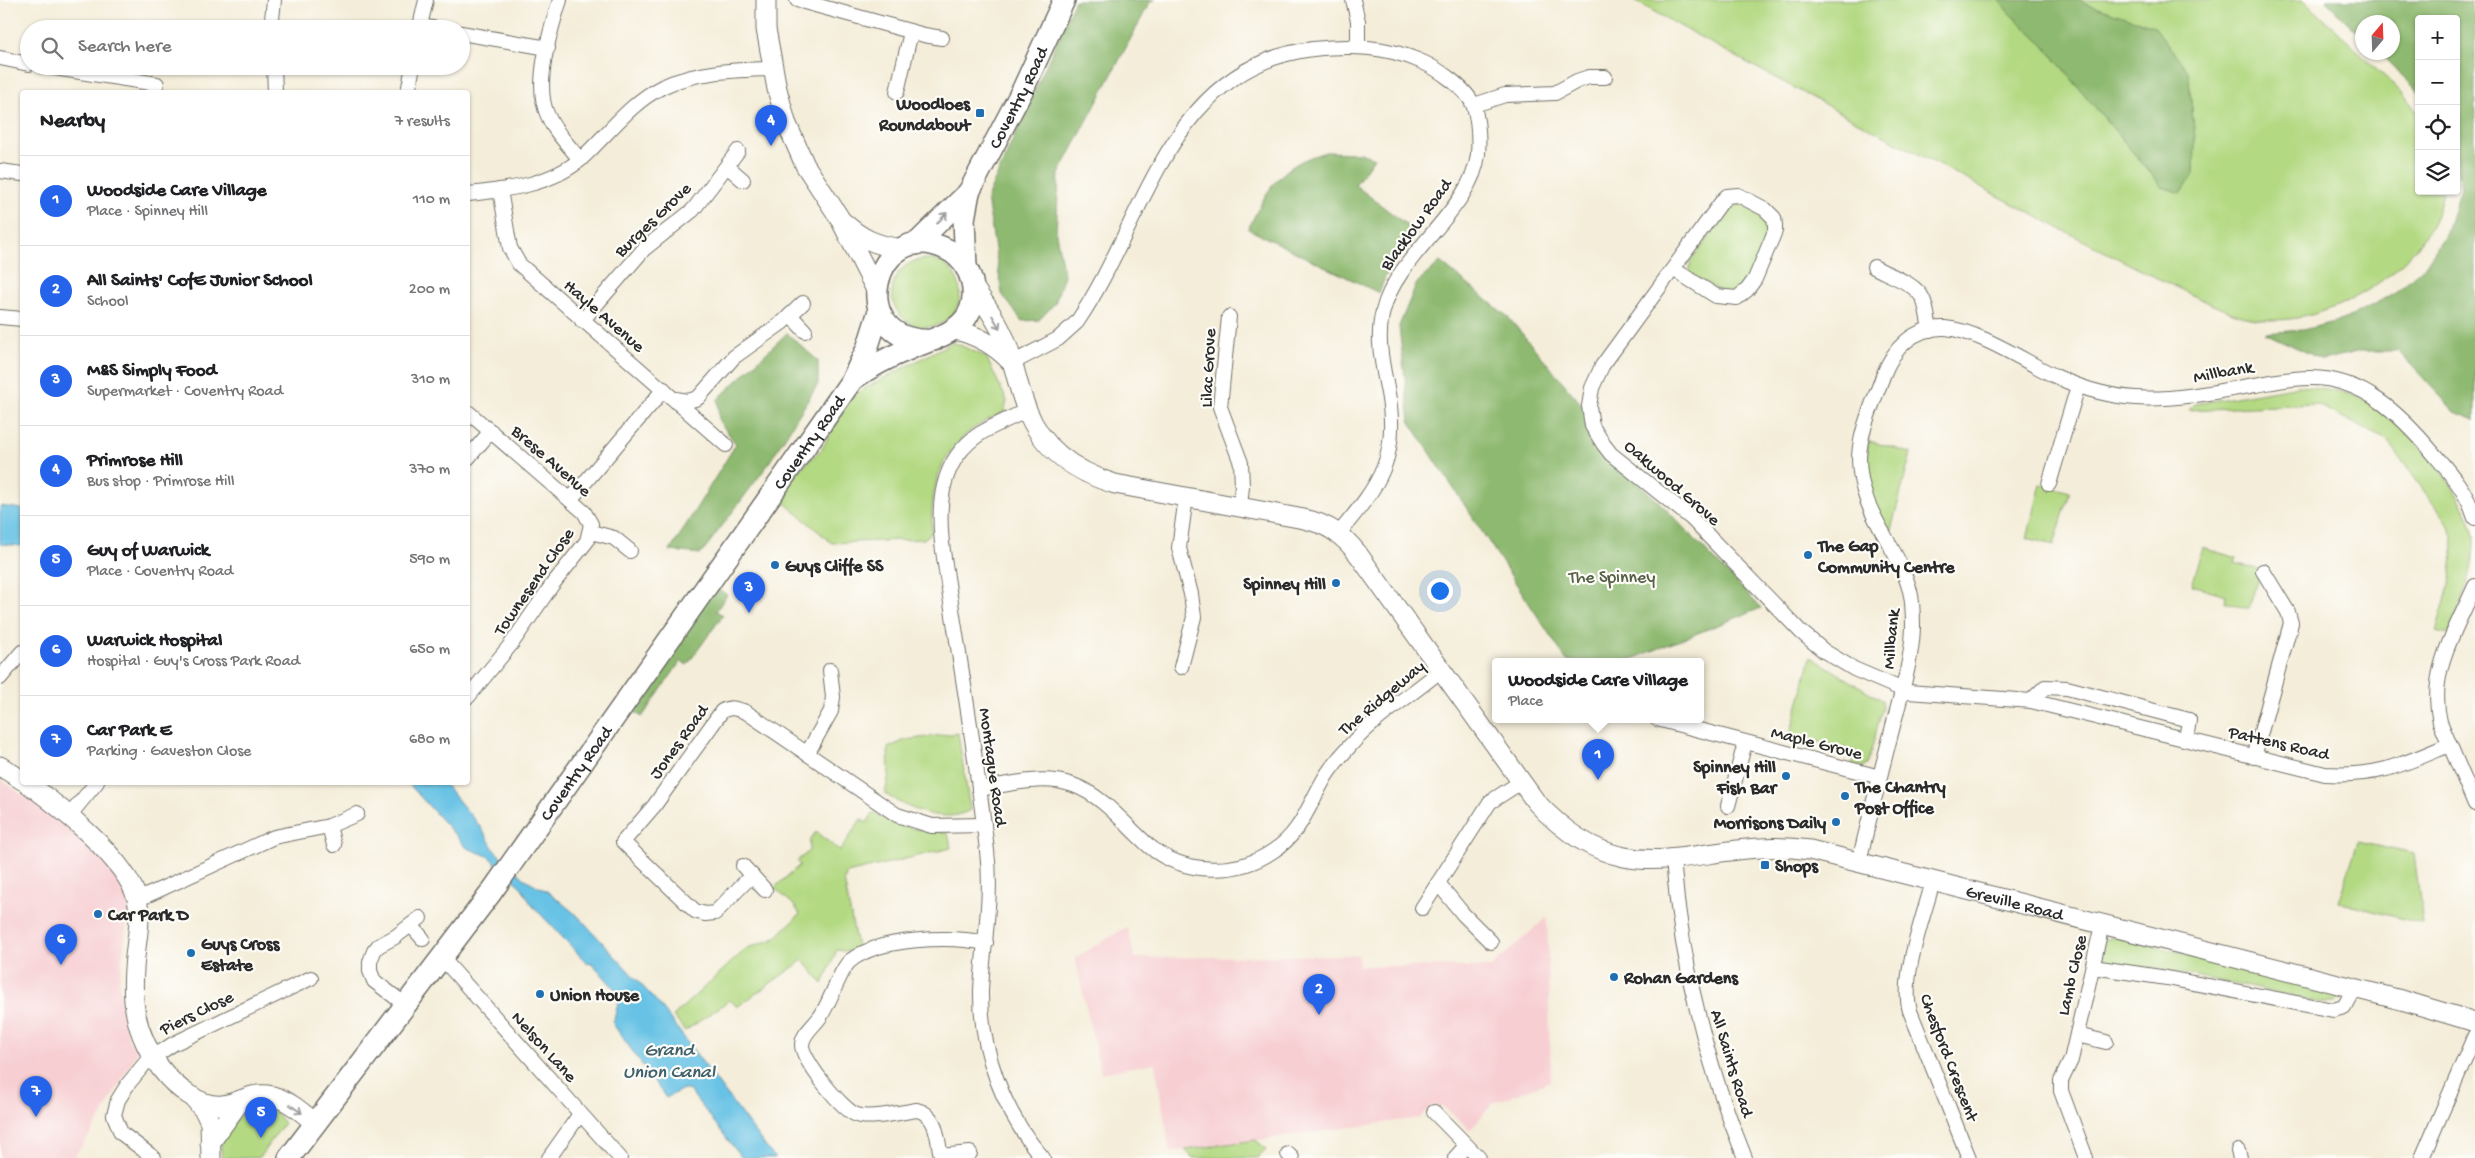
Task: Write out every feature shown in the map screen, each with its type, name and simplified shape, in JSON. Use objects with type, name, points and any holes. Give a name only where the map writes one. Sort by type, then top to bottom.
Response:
[{"type":"main road","name":"Coventry Road","points":[[852,380],[885,360],[955,330],[970,310],[964,219],[969,192],[1023,89],[1064,0]]},
{"type":"main road","name":"Coventry Road","points":[[289,1158],[407,1006],[499,880],[852,380],[867,349],[878,301],[883,266],[892,256],[909,247],[969,192]]},
{"type":"main road","points":[[909,247],[928,244],[949,251],[969,276]]},
{"type":"main road","points":[[878,301],[893,329],[903,336],[914,339],[934,340]]},
{"type":"street","points":[[272,20],[274,0]]},
{"type":"street","points":[[422,20],[426,0]]},
{"type":"street","points":[[560,0],[541,87],[544,105],[555,127],[580,160]]},
{"type":"street","points":[[766,0],[766,29],[779,98],[790,133],[805,165],[838,218],[878,301]]},
{"type":"street","points":[[797,0],[911,32],[942,38]]},
{"type":"street","points":[[1353,0],[1358,21],[1358,46]]},
{"type":"street","points":[[897,92],[911,32]]},
{"type":"street","points":[[470,35],[548,48]]},
{"type":"street","points":[[1012,363],[1058,339],[1077,322],[1095,292],[1172,144],[1186,124],[1216,91],[1247,70],[1281,56],[1300,51],[1358,46],[1404,55],[1432,67],[1450,79],[1474,105],[1505,95],[1556,93],[1577,81],[1589,77],[1605,77]]},
{"type":"street","points":[[0,58],[20,62]]},
{"type":"street","points":[[470,194],[500,190],[546,179],[580,160],[636,106],[661,88],[687,78],[705,74],[774,69]]},
{"type":"street","points":[[81,75],[134,87],[157,84]]},
{"type":"street","points":[[274,75],[275,90]]},
{"type":"street","points":[[408,90],[411,75]]},
{"type":"street","name":"Blacklow Road","points":[[1339,533],[1373,491],[1388,455],[1392,434],[1391,412],[1380,342],[1384,307],[1390,291],[1403,270],[1469,182],[1478,153],[1474,105]]},
{"type":"street","name":"Burges Grove","points":[[582,321],[644,249],[693,210],[738,151]]},
{"type":"street","points":[[727,166],[743,180]]},
{"type":"street","points":[[0,171],[20,174]]},
{"type":"street","name":"Hayle Avenue","points":[[500,190],[510,248],[519,264],[726,445]]},
{"type":"street","name":"Oakwood Grove","points":[[1674,269],[1716,296],[1737,298],[1747,290],[1755,279],[1775,231],[1774,218],[1766,209],[1743,197],[1732,194],[1727,196],[1602,366],[1590,397],[1592,426],[1611,454],[1691,518],[1800,632],[1824,651],[1854,668],[1902,690]]},
{"type":"street","points":[[838,218],[861,238],[909,247]]},
{"type":"street","points":[[1874,267],[1908,285],[1920,295],[1926,308],[1930,330]]},
{"type":"street","points":[[969,276],[1004,337],[1027,410],[1046,442],[1060,456],[1086,473],[1115,484],[1315,521],[1339,533],[1358,554],[1521,782],[1545,812],[1562,828],[1582,842],[1632,859],[1673,860]]},
{"type":"street","points":[[676,400],[688,401],[698,398],[734,357],[803,303]]},
{"type":"street","points":[[790,315],[805,331]]},
{"type":"street","points":[[0,317],[20,319]]},
{"type":"street","name":"Lilac Grove","points":[[1228,317],[1220,407],[1241,463],[1243,480],[1240,507]]},
{"type":"street","name":"Millbank","points":[[1859,862],[1902,690],[1911,644],[1912,601],[1904,574],[1868,506],[1862,488],[1859,458],[1868,418],[1888,362],[1903,343],[1913,336],[1930,330],[1947,328],[1967,333],[2078,386],[2106,395],[2142,400],[2175,398],[2292,378],[2313,378],[2345,384],[2374,397],[2405,420],[2458,481],[2475,518]]},
{"type":"street","points":[[955,330],[978,336],[1000,350],[1012,363]]},
{"type":"street","points":[[2049,484],[2078,386]]},
{"type":"street","points":[[570,500],[664,389]]},
{"type":"street","name":"Montague Road","points":[[1027,410],[980,434],[966,446],[945,477],[940,499],[942,544],[984,825],[989,886],[982,1006],[991,1059],[1000,1086],[1014,1116],[1043,1158]]},
{"type":"street","name":"Brese Avenue","points":[[470,414],[587,515],[591,524],[591,532]]},
{"type":"street","points":[[470,456],[490,431]]},
{"type":"street","points":[[1181,667],[1194,617],[1191,594],[1179,548],[1186,497]]},
{"type":"street","points":[[591,532],[614,538],[630,551]]},
{"type":"street","name":"Townesend Close","points":[[470,695],[512,643],[556,579],[587,541],[591,532]]},
{"type":"street","points":[[2254,757],[2291,623],[2288,612],[2263,571]]},
{"type":"street","points":[[2475,586],[2446,649],[2438,674],[2437,710],[2475,804]]},
{"type":"street","points":[[0,678],[20,654]]},
{"type":"street","points":[[807,754],[832,711],[833,697],[830,670]]},
{"type":"street","name":"The Ridgeway","points":[[979,789],[1048,780],[1070,784],[1099,800],[1150,847],[1168,858],[1187,865],[1214,869],[1249,863],[1273,852],[1297,829],[1328,772],[1350,746],[1377,720],[1442,670]]},
{"type":"street","points":[[2031,701],[2045,687],[2067,688],[2189,720],[2186,739]]},
{"type":"street","name":"Pattens Road","points":[[1902,690],[1917,693],[2031,701],[2325,774],[2356,775],[2407,764],[2450,745]]},
{"type":"street","name":"Jones Road","points":[[765,890],[747,871],[716,913],[705,914],[695,911],[624,842],[654,806],[722,711],[734,708],[746,712],[897,815],[932,826],[984,825]]},
{"type":"street","name":"Maple Grove","points":[[1672,723],[1880,777]]},
{"type":"street","name":"Maple Grove","points":[[1728,806],[1745,742]]},
{"type":"street","points":[[0,766],[20,779]]},
{"type":"street","points":[[1422,908],[1490,802],[1521,782]]},
{"type":"street","points":[[30,785],[69,816],[119,866],[129,879],[137,900],[139,923],[132,1000],[139,1030],[169,1078],[193,1097],[208,1118],[211,1129],[210,1151]]},
{"type":"street","points":[[69,816],[95,785]]},
{"type":"street","points":[[137,900],[262,842],[287,833],[329,826],[357,814]]},
{"type":"street","points":[[329,826],[334,844]]},
{"type":"street","name":"Greville Road","points":[[1673,860],[1772,847],[1810,850],[2448,1012],[2475,1022]]},
{"type":"street","name":"All Saints Road","points":[[1673,860],[1676,898],[1691,986],[1724,1104],[1745,1158]]},
{"type":"street","name":"Chesford Crescent","points":[[1933,881],[1908,978],[1906,995],[1910,1011],[1969,1158]]},
{"type":"street","points":[[1438,883],[1463,914],[1491,942]]},
{"type":"street","points":[[407,1006],[375,983],[371,976],[370,967],[374,950],[395,937],[415,921],[422,939]]},
{"type":"street","name":"Lamb Close","points":[[2086,1158],[2060,1088],[2077,1035],[2102,925]]},
{"type":"street","points":[[970,1152],[941,1156],[934,1122],[925,1112],[917,1110],[866,1117],[851,1113],[805,1056],[802,1044],[806,1034],[820,1018],[848,962],[866,951],[933,939],[953,938],[986,943]]},
{"type":"street","name":"Nelson Lane","points":[[442,958],[620,1158]]},
{"type":"street","points":[[2093,968],[2167,978],[2333,1010],[2344,1007],[2352,996],[2354,988]]},
{"type":"street","name":"Piers Close","points":[[153,1055],[311,978]]},
{"type":"street","name":"Lamb Close","points":[[2077,1035],[2106,1042]]},
{"type":"street","points":[[2422,1158],[2475,1035]]},
{"type":"street","points":[[153,1055],[128,1084],[118,1100],[114,1115],[122,1133],[154,1158]]},
{"type":"street","points":[[193,1097],[217,1105],[242,1100],[256,1094],[274,1096],[283,1100],[316,1124]]},
{"type":"street","points":[[210,1151],[242,1100]]},
{"type":"street","points":[[1434,1112],[1446,1123],[1465,1147],[1478,1158]]},
{"type":"street","points":[[549,1158],[580,1114]]},
{"type":"street","points":[[1454,1158],[1465,1147]]},
{"type":"shaded area","points":[[0,779],[63,823],[104,860],[123,886],[129,908],[119,982],[129,1042],[139,1049],[97,1124],[73,1158],[0,1158]]},
{"type":"shaded area","points":[[1547,917],[1551,1081],[1493,1103],[1470,1130],[1445,1108],[1432,1105],[1419,1118],[1170,1152],[1155,1063],[1101,1073],[1075,958],[1127,927],[1135,958],[1359,955],[1359,966],[1491,967]]},
{"type":"green space","points":[[1075,0],[1155,0],[1150,2],[1059,174],[1056,234],[1064,275],[1055,303],[1039,320],[1022,321],[1002,294],[987,198]]},
{"type":"green space","points":[[1633,0],[1999,0],[2009,13],[2039,40],[2162,187],[2181,193],[2194,173],[2195,139],[2188,71],[2079,0],[2304,0],[2355,48],[2355,60],[2367,60],[2399,90],[2415,108],[2415,195],[2442,195],[2435,217],[2421,241],[2402,263],[2380,282],[2354,298],[2327,310],[2300,317],[2274,320],[2250,318],[2217,307],[2107,253],[1740,59]]},
{"type":"green space","points":[[1999,0],[2079,0],[2085,4],[2154,26],[2188,71],[2195,139],[2194,173],[2181,193],[2162,187],[2039,40],[2009,13]]},
{"type":"green space","points":[[2325,0],[2442,0],[2471,2],[2475,18],[2475,420],[2455,412],[2398,351],[2360,351],[2323,360],[2265,333],[2303,330],[2346,319],[2393,294],[2424,267],[2447,233],[2460,195],[2460,15],[2415,15],[2415,88],[2386,60],[2400,60],[2400,15],[2355,15],[2355,30]]},
{"type":"green space","points":[[1326,152],[1360,153],[1374,158],[1355,185],[1417,233],[1385,277],[1379,293],[1248,229],[1262,201],[1286,171],[1310,157]]},
{"type":"green space","points":[[1738,204],[1747,206],[1768,221],[1769,230],[1764,248],[1741,291],[1729,296],[1690,274],[1690,261],[1731,209]]},
{"type":"green space","points":[[926,259],[939,262],[950,269],[957,280],[960,293],[957,306],[950,317],[939,324],[926,327],[913,324],[902,317],[895,306],[892,293],[895,280],[902,269],[913,262]]},
{"type":"green space","name":"The Spinney","points":[[1440,262],[1508,317],[1583,406],[1604,453],[1658,501],[1761,608],[1635,658],[1565,658],[1410,422],[1399,326],[1417,283]]},
{"type":"green space","points":[[787,333],[818,361],[818,384],[767,466],[701,554],[670,551],[736,444],[719,421],[718,399]]},
{"type":"green space","points":[[953,342],[986,357],[1007,401],[1004,412],[984,422],[961,439],[944,462],[935,488],[932,532],[924,539],[832,543],[774,494],[822,449],[852,395]]},
{"type":"green space","points":[[2299,386],[2349,394],[2365,400],[2380,410],[2415,440],[2432,459],[2460,499],[2474,536],[2474,549],[2467,586],[2448,634],[2436,631],[2450,577],[2453,549],[2452,536],[2448,524],[2387,440],[2316,404],[2189,410],[2195,404]]},
{"type":"green space","points":[[1869,441],[1911,453],[1891,530],[1884,523],[1873,502],[1867,463]]},
{"type":"green space","points":[[2041,484],[2070,492],[2054,545],[2027,538]]},
{"type":"green space","points":[[2203,548],[2237,558],[2235,563],[2260,570],[2249,609],[2225,602],[2226,595],[2192,585]]},
{"type":"green space","points":[[708,582],[727,595],[716,611],[723,615],[687,665],[681,661],[642,717],[623,704]]},
{"type":"green space","points":[[1811,657],[1882,700],[1883,707],[1867,765],[1862,767],[1852,765],[1855,751],[1790,735]]},
{"type":"green space","points":[[958,733],[970,810],[949,816],[926,813],[904,805],[885,794],[889,775],[888,748],[905,740]]},
{"type":"green space","points":[[873,813],[910,828],[948,833],[951,848],[847,873],[844,880],[857,947],[850,952],[837,950],[823,984],[803,960],[737,1007],[730,1000],[685,1031],[673,1016],[747,948],[774,939],[800,914],[793,904],[774,888],[800,865],[797,861],[809,851],[810,839],[816,832],[840,851],[861,819],[867,823]]},
{"type":"green space","points":[[2358,842],[2414,854],[2423,924],[2338,902]]},
{"type":"green space","points":[[2116,937],[2337,991],[2339,998],[2336,1002],[2321,1002],[2161,969],[2108,963],[2102,955],[2103,940]]},
{"type":"green space","points":[[260,1105],[273,1110],[284,1123],[259,1158],[222,1158],[221,1143],[229,1128],[238,1117],[249,1109]]},
{"type":"green space","points":[[1256,1140],[1266,1149],[1257,1158],[1193,1158],[1185,1150]]},
{"type":"water","points":[[0,506],[20,509],[20,546],[0,544]]},
{"type":"water","name":"Grand Union Canal","points":[[410,785],[446,785],[482,829],[495,851],[525,879],[550,893],[579,917],[659,1004],[768,1150],[776,1158],[742,1158],[690,1091],[683,1089],[666,1098],[613,1024],[620,995],[593,964],[587,963],[531,904],[522,888],[488,856],[467,848]]},
{"type":"place","name":"Woodloes Roundabout","points":[[980,113]]},
{"type":"place","name":"Primrose Hill","points":[[771,146]]},
{"type":"place","name":"The Gap Community Centre","points":[[1808,555]]},
{"type":"place","name":"Guys Cliffe SS","points":[[775,565]]},
{"type":"place","name":"Spinney Hill","points":[[1336,583]]},
{"type":"place","name":"M&S Simply Food","points":[[749,613]]},
{"type":"place","name":"Spinney Hill Fish Bar","points":[[1786,776]]},
{"type":"place","name":"Woodside Care Village","points":[[1598,780]]},
{"type":"place","name":"The Chantry Post Office","points":[[1845,796]]},
{"type":"place","name":"Morrisons Daily","points":[[1836,822]]},
{"type":"place","name":"Shops","points":[[1765,865]]},
{"type":"place","name":"Car Park D","points":[[98,914]]},
{"type":"place","name":"Guys Cross Estate","points":[[191,953]]},
{"type":"place","name":"Warwick Hospital","points":[[61,965]]},
{"type":"place","name":"Rohan Gardens","points":[[1614,977]]},
{"type":"place","name":"Union House","points":[[540,994]]},
{"type":"place","name":"All Saints' CofE Junior School","points":[[1319,1015]]},
{"type":"place","name":"Car Park E","points":[[36,1117]]},
{"type":"place","name":"Guy of Warwick","points":[[261,1138]]}]
